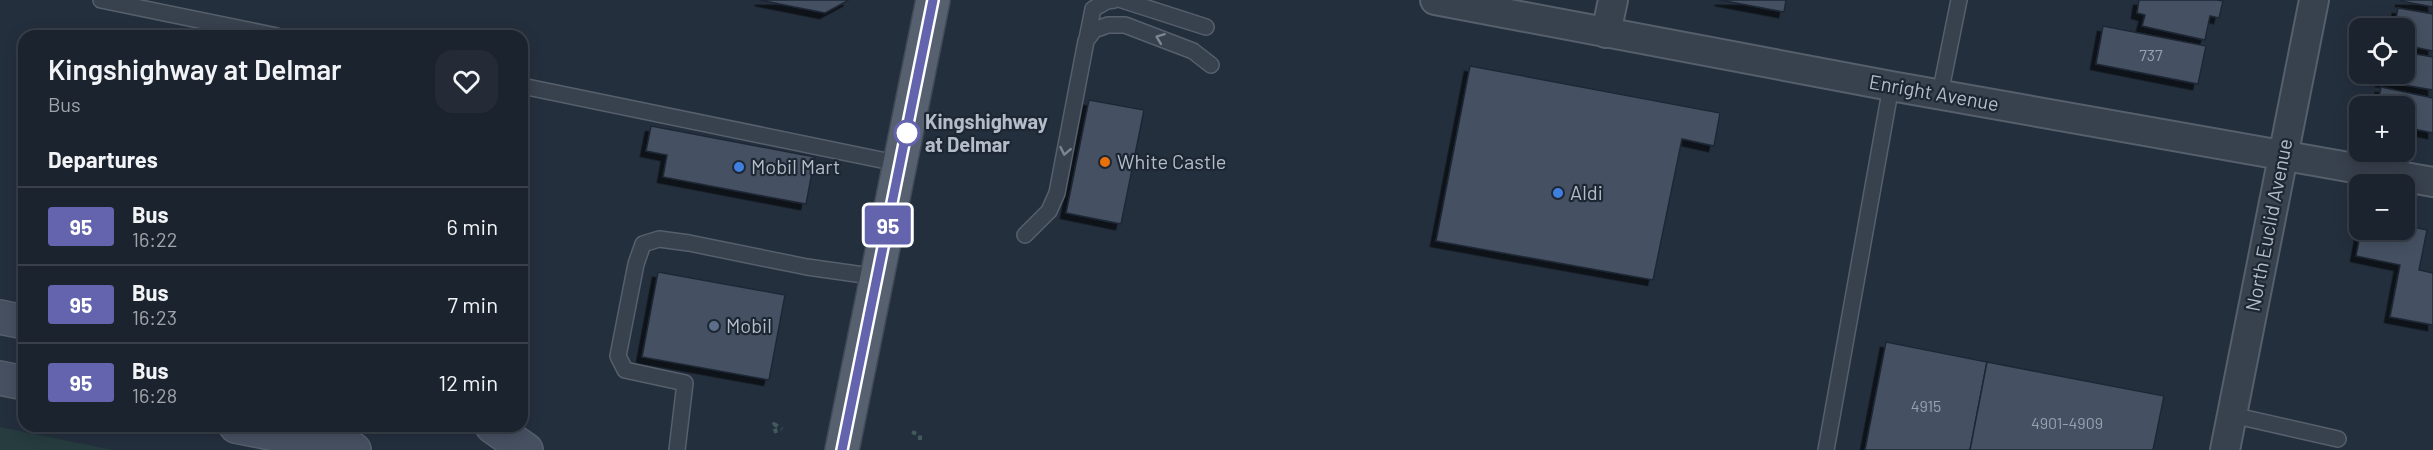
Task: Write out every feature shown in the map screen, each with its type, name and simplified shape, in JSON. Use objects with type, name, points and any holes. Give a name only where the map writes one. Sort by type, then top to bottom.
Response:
[{"type":"main road","points":[[842,450],[933,0]]},
{"type":"main road","points":[[0,317],[18,321]]},
{"type":"main road","points":[[0,378],[18,382]]},
{"type":"main road","points":[[266,432],[354,450]]},
{"type":"main road","points":[[500,432],[526,450]]},
{"type":"street","name":"Enright Avenue","points":[[1435,0],[1891,86],[2433,182]]},
{"type":"street","points":[[1606,33],[1613,0]]},
{"type":"street","name":"North Euclid Avenue","points":[[2225,450],[2314,0]]},
{"type":"lane","points":[[101,0],[248,30]]},
{"type":"lane","points":[[1025,235],[1049,211],[1057,193],[1093,9],[1107,1],[1114,0]]},
{"type":"lane","points":[[1122,0],[1206,27]]},
{"type":"lane","points":[[1940,94],[1959,0]]},
{"type":"lane","points":[[1086,41],[1094,30],[1108,25],[1125,25],[1193,51],[1211,65]]},
{"type":"lane","points":[[1826,450],[1891,86]]},
{"type":"lane","points":[[528,87],[901,164]]},
{"type":"lane","points":[[677,450],[685,383],[625,370],[618,356],[636,264],[643,244],[659,239],[689,243],[807,267],[878,277]]},
{"type":"lane","points":[[2232,414],[2338,439]]},
{"type":"path","points":[[776,433],[774,424],[782,429]]},
{"type":"path","points":[[912,432],[920,435],[920,441]]},
{"type":"green space","points":[[0,427],[113,450],[0,450]]},
{"type":"building","points":[[760,0],[849,0],[825,13]]},
{"type":"building","points":[[1720,0],[1786,0],[1784,12]]},
{"type":"building","points":[[2139,0],[2223,1],[2219,18],[2210,16],[2205,40],[2142,26],[2145,15],[2137,13]]},
{"type":"building","points":[[2433,0],[2433,7],[2401,1]]},
{"type":"building","points":[[2398,8],[2433,14],[2433,51],[2415,47],[2415,18],[2396,18]]},
{"type":"building","points":[[2103,26],[2206,46],[2198,84],[2096,64]]},
{"type":"building","points":[[2415,54],[2433,57],[2433,90],[2398,84],[2415,84]]},
{"type":"building","name":"Aldi","points":[[1470,66],[1720,113],[1714,146],[1682,139],[1653,280],[1436,241]]},
{"type":"building","points":[[2381,87],[2433,98],[2433,133],[2415,129],[2415,96],[2379,96]]},
{"type":"building","name":"White Castle","points":[[1089,100],[1144,110],[1121,224],[1066,213]]},
{"type":"building","name":"Mobil Mart","points":[[651,126],[815,157],[806,204],[663,177],[667,155],[646,151]]},
{"type":"building","points":[[2415,227],[2427,230],[2419,270],[2433,273],[2433,325],[2390,317],[2400,265],[2356,256],[2359,240],[2415,240]]},
{"type":"building","name":"Mobil","points":[[658,272],[785,295],[769,380],[642,357]]},
{"type":"building","points":[[1886,342],[1987,362],[1970,450],[1865,450]]},
{"type":"building","points":[[1987,362],[2164,396],[2153,450],[1970,450]]},
{"type":"bus line","name":"95","points":[[842,450],[933,0]]},
{"type":"place","name":"Kingshighway at Delmar","points":[[907,133]]},
{"type":"place","name":"White Castle","points":[[1105,162]]},
{"type":"place","name":"Mobil Mart","points":[[739,167]]},
{"type":"place","name":"Aldi","points":[[1558,193]]},
{"type":"place","name":"Mobil","points":[[714,326]]}]
